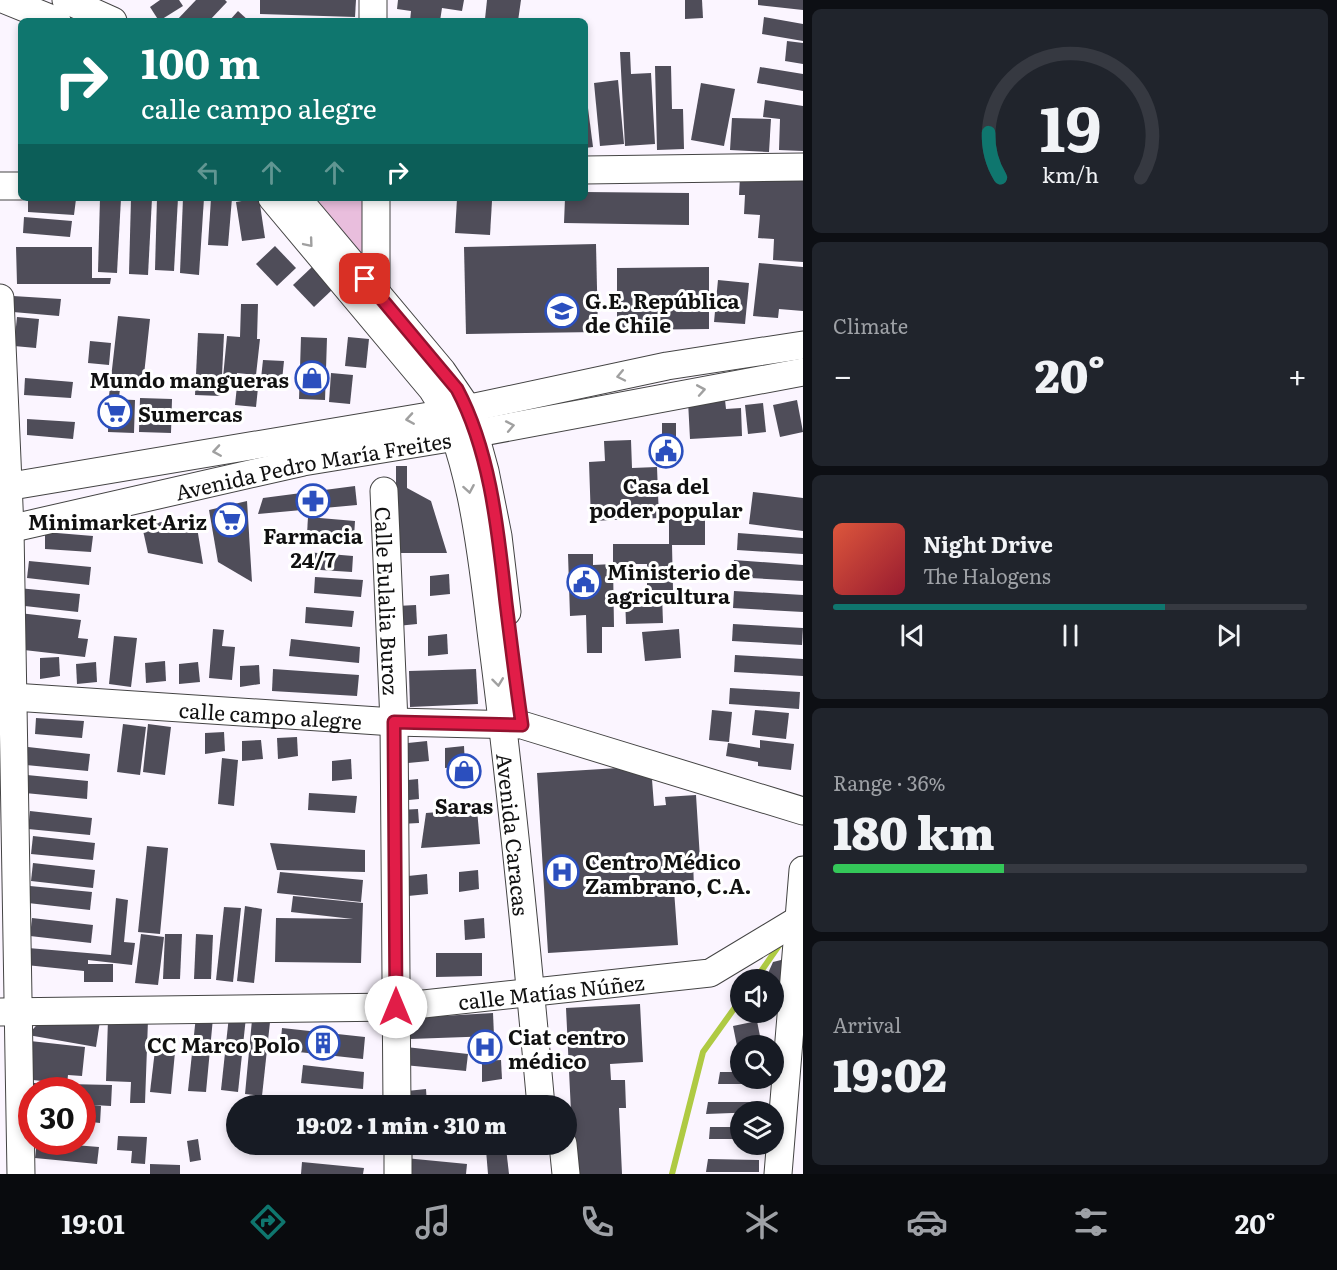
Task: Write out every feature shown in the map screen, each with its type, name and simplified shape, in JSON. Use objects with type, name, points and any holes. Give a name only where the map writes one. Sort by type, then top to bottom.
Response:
[{"type":"street","points":[[5,0],[50,18]]},
{"type":"street","points":[[66,0],[106,18]]},
{"type":"street","points":[[373,0],[373,18]]},
{"type":"street","points":[[588,170],[803,167]]},
{"type":"street","points":[[0,186],[18,186]]},
{"type":"street","name":"Avenida Caracas","points":[[275,201],[375,306]]},
{"type":"street","name":"Avenida Caracas","points":[[299,201],[432,388],[462,423],[498,536],[512,725],[532,806],[542,1095]]},
{"type":"street","points":[[375,306],[376,201]]},
{"type":"street","points":[[0,298],[5,530],[13,697],[9,1011],[21,1174]]},
{"type":"street","name":"Avenida Pedro María Freites","points":[[5,530],[462,423],[667,366],[803,345]]},
{"type":"street","name":"Avenida Pedro María Freites","points":[[4,487],[462,423],[803,372]]},
{"type":"street","name":"Calle Eulalia Buroz","points":[[384,491],[394,722],[397,1095]]},
{"type":"street","name":"calle campo alegre","points":[[13,697],[394,722],[512,725],[803,811]]},
{"type":"street","points":[[787,1173],[798,920],[803,870]]},
{"type":"street","name":"calle Matías Núñez","points":[[9,1011],[396,1007],[710,973],[798,920]]},
{"type":"street","name":"Avenida Caracas","points":[[540,991],[558,1095]]},
{"type":"street","points":[[398,1155],[398,1174]]},
{"type":"street","points":[[546,1155],[548,1174]]},
{"type":"street","points":[[564,1155],[566,1174]]},
{"type":"shaded area","points":[[318,201],[364,201],[365,261]]},
{"type":"building","points":[[160,0],[179,0],[183,6],[164,18],[157,18],[150,7]]},
{"type":"building","points":[[196,0],[225,0],[227,2],[212,18],[179,18]]},
{"type":"building","points":[[260,0],[356,0],[355,17],[260,14]]},
{"type":"building","points":[[398,0],[464,0],[462,11],[442,8],[440,18],[410,18],[411,11],[397,9]]},
{"type":"building","points":[[487,0],[521,0],[518,18],[485,18]]},
{"type":"building","points":[[685,0],[702,0],[703,18],[685,19]]},
{"type":"building","points":[[758,0],[803,0],[803,10],[758,5]]},
{"type":"building","points":[[238,11],[246,18],[232,18]]},
{"type":"building","points":[[764,17],[803,24],[803,41],[762,34]]},
{"type":"building","points":[[787,41],[803,43],[803,64],[785,61]]},
{"type":"building","points":[[620,52],[630,52],[631,74],[651,73],[655,144],[625,146]]},
{"type":"building","points":[[655,66],[671,66],[672,109],[683,109],[684,149],[657,150]]},
{"type":"building","points":[[760,67],[803,74],[803,91],[757,83]]},
{"type":"building","points":[[618,80],[624,144],[600,146],[594,83]]},
{"type":"building","points":[[701,83],[735,89],[724,146],[691,140]]},
{"type":"building","points":[[765,100],[803,106],[803,151],[779,150],[780,119],[763,117]]},
{"type":"building","points":[[588,108],[593,147],[588,148]]},
{"type":"building","points":[[732,118],[771,119],[769,152],[730,150]]},
{"type":"building","points":[[740,177],[803,180],[803,262],[773,260],[774,239],[758,238],[760,215],[744,214],[745,195],[739,195]]},
{"type":"building","points":[[588,192],[689,193],[689,225],[564,223],[565,201],[588,201]]},
{"type":"building","points":[[28,201],[76,201],[74,215],[28,212]]},
{"type":"building","points":[[100,201],[121,201],[117,273],[98,272]]},
{"type":"building","points":[[131,201],[152,201],[148,275],[129,274]]},
{"type":"building","points":[[157,201],[178,201],[174,271],[155,270]]},
{"type":"building","points":[[183,201],[204,201],[199,275],[180,273]]},
{"type":"building","points":[[211,201],[232,201],[228,246],[208,245]]},
{"type":"building","points":[[259,201],[265,238],[242,241],[236,202]]},
{"type":"building","points":[[457,201],[492,201],[490,235],[455,233]]},
{"type":"building","points":[[24,217],[72,221],[70,237],[23,233]]},
{"type":"building","points":[[596,244],[598,332],[466,334],[464,247]]},
{"type":"building","points":[[275,246],[296,268],[277,286],[256,264]]},
{"type":"building","points":[[16,247],[92,247],[92,278],[111,278],[110,284],[17,284]]},
{"type":"building","points":[[759,263],[803,267],[803,311],[779,309],[778,318],[753,316]]},
{"type":"building","points":[[312,267],[333,289],[314,307],[293,285]]},
{"type":"building","points":[[709,267],[709,329],[617,330],[617,268]]},
{"type":"building","points":[[718,280],[749,283],[745,324],[714,322]]},
{"type":"building","points":[[13,296],[61,299],[59,316],[13,312]]},
{"type":"building","points":[[241,304],[258,304],[257,339],[260,339],[256,375],[237,373],[235,389],[222,388],[227,336],[240,337]]},
{"type":"building","points":[[118,316],[150,319],[143,384],[121,381],[119,397],[109,396]]},
{"type":"building","points":[[17,317],[39,319],[36,348],[14,346]]},
{"type":"building","points":[[198,333],[224,334],[221,396],[195,395]]},
{"type":"building","points":[[301,337],[327,338],[325,400],[299,399]]},
{"type":"building","points":[[348,337],[369,339],[366,368],[345,366]]},
{"type":"building","points":[[90,341],[111,343],[109,365],[88,363]]},
{"type":"building","points":[[263,360],[284,361],[281,390],[260,388]]},
{"type":"building","points":[[331,373],[353,375],[350,404],[329,402]]},
{"type":"building","points":[[238,376],[259,378],[256,407],[235,405]]},
{"type":"building","points":[[25,378],[73,382],[71,398],[24,395]]},
{"type":"building","points":[[140,398],[172,399],[171,433],[139,432]]},
{"type":"building","points":[[109,399],[135,400],[134,433],[108,432]]},
{"type":"building","points":[[725,400],[726,409],[741,408],[742,436],[690,439],[688,401]]},
{"type":"building","points":[[797,400],[803,432],[780,437],[773,405]]},
{"type":"building","points":[[763,403],[766,432],[748,434],[745,405]]},
{"type":"building","points":[[27,419],[75,422],[73,439],[27,435]]},
{"type":"building","points":[[662,423],[676,423],[676,460],[662,460]]},
{"type":"building","points":[[631,440],[632,468],[657,467],[659,518],[591,521],[589,462],[605,461],[604,441]]},
{"type":"building","points":[[396,466],[407,466],[407,488],[431,501],[447,553],[396,553]]},
{"type":"building","points":[[355,486],[357,505],[258,514],[263,498]]},
{"type":"building","points":[[753,492],[803,498],[803,531],[749,524]]},
{"type":"building","points":[[247,501],[252,582],[218,562],[209,510]]},
{"type":"building","points":[[669,507],[705,507],[705,545],[672,545],[673,590],[647,590],[647,564],[613,564],[613,544],[669,544]]},
{"type":"building","points":[[195,515],[203,564],[148,553],[142,526]]},
{"type":"building","points":[[308,517],[355,521],[354,537],[307,534]]},
{"type":"building","points":[[45,532],[93,536],[91,552],[45,549]]},
{"type":"building","points":[[738,533],[803,538],[803,554],[737,550]]},
{"type":"building","points":[[306,552],[353,556],[352,572],[305,569]]},
{"type":"building","points":[[568,554],[593,554],[593,565],[613,564],[614,627],[602,627],[602,653],[587,653],[586,615],[570,616]]},
{"type":"building","points":[[734,560],[803,565],[803,581],[733,577]]},
{"type":"building","points":[[29,561],[91,567],[89,585],[27,578]]},
{"type":"building","points":[[449,574],[450,594],[430,596],[430,576]]},
{"type":"building","points":[[315,577],[363,580],[361,597],[314,593]]},
{"type":"building","points":[[18,588],[80,594],[78,612],[16,605]]},
{"type":"building","points":[[734,591],[803,595],[803,612],[733,608]]},
{"type":"building","points":[[662,595],[663,623],[626,624],[625,596]]},
{"type":"building","points":[[416,605],[417,624],[397,626],[397,606]]},
{"type":"building","points":[[306,607],[354,611],[352,627],[305,623]]},
{"type":"building","points":[[19,613],[81,620],[78,638],[88,639],[85,657],[24,650],[26,632],[17,631]]},
{"type":"building","points":[[733,624],[803,628],[802,645],[732,641]]},
{"type":"building","points":[[213,629],[224,630],[222,646],[235,647],[232,680],[209,678]]},
{"type":"building","points":[[679,629],[681,658],[645,661],[642,632]]},
{"type":"building","points":[[447,634],[448,654],[428,656],[428,636]]},
{"type":"building","points":[[114,636],[137,638],[131,687],[109,684]]},
{"type":"building","points":[[291,639],[360,647],[359,663],[289,656]]},
{"type":"building","points":[[735,655],[803,659],[803,676],[734,672]]},
{"type":"building","points":[[59,657],[60,676],[40,679],[40,658]]},
{"type":"building","points":[[165,661],[166,681],[146,683],[145,663]]},
{"type":"building","points":[[96,662],[97,682],[77,684],[76,664]]},
{"type":"building","points":[[198,662],[200,682],[179,684],[179,664]]},
{"type":"building","points":[[259,665],[260,684],[240,687],[240,666]]},
{"type":"building","points":[[273,669],[359,675],[357,696],[272,691]]},
{"type":"building","points":[[476,669],[478,704],[410,707],[409,671]]},
{"type":"building","points":[[730,688],[800,692],[799,709],[729,704]]},
{"type":"building","points":[[712,710],[732,712],[729,742],[709,740]]},
{"type":"building","points":[[755,710],[789,713],[786,739],[752,735]]},
{"type":"building","points":[[36,718],[84,721],[82,738],[35,734]]},
{"type":"building","points":[[123,724],[146,727],[140,775],[117,772]]},
{"type":"building","points":[[148,724],[171,727],[165,775],[143,772]]},
{"type":"building","points":[[224,732],[225,751],[205,754],[205,733]]},
{"type":"building","points":[[297,737],[298,756],[278,759],[277,738]]},
{"type":"building","points":[[261,740],[263,759],[242,761],[242,741]]},
{"type":"building","points":[[760,740],[794,744],[791,770],[758,766],[758,762],[726,756],[728,743],[760,748]]},
{"type":"building","points":[[427,741],[429,761],[408,763],[408,743]]},
{"type":"building","points":[[464,746],[465,766],[445,768],[445,748]]},
{"type":"building","points":[[28,747],[90,754],[88,771],[26,765]]},
{"type":"building","points":[[222,758],[238,760],[234,806],[218,804]]},
{"type":"building","points":[[351,759],[352,779],[332,781],[332,761]]},
{"type":"building","points":[[651,766],[654,806],[666,805],[665,797],[696,795],[700,859],[693,859],[694,889],[674,890],[678,945],[548,953],[537,773]]},
{"type":"building","points":[[27,775],[88,781],[87,799],[25,793]]},
{"type":"building","points":[[418,779],[419,799],[399,801],[398,781]]},
{"type":"building","points":[[309,793],[357,796],[355,813],[308,810]]},
{"type":"building","points":[[418,809],[419,823],[400,824],[400,810]]},
{"type":"building","points":[[477,809],[480,844],[421,848],[426,813]]},
{"type":"building","points":[[30,811],[92,818],[90,835],[28,829]]},
{"type":"building","points":[[33,836],[95,843],[93,860],[31,854]]},
{"type":"building","points":[[270,843],[365,850],[365,872],[277,870]]},
{"type":"building","points":[[147,846],[168,848],[160,934],[138,932]]},
{"type":"building","points":[[33,863],[95,870],[93,888],[31,881]]},
{"type":"building","points":[[478,870],[479,889],[459,892],[459,872]]},
{"type":"building","points":[[280,872],[363,880],[361,902],[277,893]]},
{"type":"building","points":[[427,874],[428,894],[408,896],[408,876]]},
{"type":"building","points":[[30,886],[92,892],[90,910],[28,903]]},
{"type":"building","points":[[293,896],[363,903],[361,963],[275,962],[276,918],[353,919],[291,912]]},
{"type":"building","points":[[116,898],[128,900],[124,942],[135,943],[132,965],[88,960],[88,964],[113,964],[113,982],[84,982],[84,971],[26,965],[28,948],[111,955]]},
{"type":"building","points":[[245,906],[262,909],[254,983],[237,981]]},
{"type":"building","points":[[224,907],[241,908],[233,982],[216,980]]},
{"type":"building","points":[[32,918],[93,925],[91,943],[30,936]]},
{"type":"building","points":[[484,918],[485,938],[465,940],[464,920]]},
{"type":"building","points":[[141,934],[164,937],[158,985],[135,983]]},
{"type":"building","points":[[165,934],[182,934],[180,979],[163,979]]},
{"type":"building","points":[[196,934],[213,935],[211,979],[194,979]]},
{"type":"building","points":[[436,953],[482,953],[482,976],[436,977]]},
{"type":"building","points":[[789,958],[785,996],[784,969],[770,969],[773,962]]},
{"type":"building","points":[[640,1004],[643,1062],[610,1064],[611,1080],[625,1080],[626,1108],[619,1108],[622,1174],[574,1174],[573,1155],[577,1155],[577,1095],[570,1095],[566,1008]]},
{"type":"building","points":[[493,1013],[494,1036],[410,1039],[409,1018]]},
{"type":"building","points":[[196,1016],[213,1018],[206,1092],[188,1091]]},
{"type":"building","points":[[229,1016],[246,1017],[238,1092],[221,1090]]},
{"type":"building","points":[[108,1019],[148,1020],[145,1103],[130,1103],[131,1082],[106,1081]]},
{"type":"building","points":[[41,1020],[100,1021],[96,1047],[28,1035]]},
{"type":"building","points":[[252,1020],[270,1022],[262,1095],[245,1094]]},
{"type":"building","points":[[757,1023],[760,1035],[735,1035],[733,1026]]},
{"type":"building","name":"CC Marco Polo","points":[[282,1028],[365,1037],[363,1059],[280,1050]]},
{"type":"building","points":[[30,1041],[85,1047],[82,1076],[25,1077]]},
{"type":"building","points":[[406,1047],[468,1054],[466,1071],[404,1065]]},
{"type":"building","points":[[155,1050],[175,1052],[171,1094],[150,1092]]},
{"type":"building","points":[[501,1060],[502,1079],[482,1082],[482,1061]]},
{"type":"building","points":[[303,1065],[364,1072],[363,1089],[301,1083]]},
{"type":"building","points":[[720,1072],[730,1072],[730,1084],[718,1084]]},
{"type":"building","points":[[96,1085],[112,1085],[111,1106],[96,1105]]},
{"type":"building","points":[[426,1089],[426,1095],[407,1095],[407,1091]]},
{"type":"building","points":[[708,1102],[730,1102],[730,1113],[706,1114]]},
{"type":"building","points":[[96,1105],[101,1106],[100,1123],[96,1123]]},
{"type":"building","points":[[710,1127],[730,1127],[730,1139],[709,1139]]},
{"type":"building","points":[[118,1136],[147,1137],[145,1164],[131,1163],[132,1151],[117,1150]]},
{"type":"building","points":[[198,1139],[201,1160],[190,1162],[187,1141]]},
{"type":"building","points":[[96,1147],[99,1147],[97,1164],[35,1158],[35,1155],[96,1155]]},
{"type":"building","points":[[486,1155],[507,1155],[509,1174],[488,1174]]},
{"type":"building","points":[[405,1158],[467,1164],[466,1174],[404,1174]]},
{"type":"building","points":[[708,1159],[759,1160],[759,1172],[706,1172]]},
{"type":"building","points":[[302,1162],[364,1168],[363,1174],[301,1174]]},
{"type":"building","points":[[150,1164],[180,1165],[180,1174],[150,1174]]},
{"type":"waterway","points":[[763,969],[780,944]]},
{"type":"waterway","points":[[672,1174],[703,1052],[730,1014]]},
{"type":"place","name":"G.E. República de Chile","points":[[562,311]]},
{"type":"place","name":"Mundo mangueras","points":[[312,378]]},
{"type":"place","name":"Sumercas","points":[[115,412]]},
{"type":"place","name":"Casa del poder popular","points":[[666,451]]},
{"type":"place","name":"Farmacia 24/7","points":[[313,501]]},
{"type":"place","name":"Minimarket Ariz","points":[[230,520]]},
{"type":"place","name":"Ministerio de agricultura","points":[[584,582]]},
{"type":"place","name":"Saras","points":[[464,771]]},
{"type":"place","name":"Centro Médico Zambrano, C.A.","points":[[562,872]]},
{"type":"place","name":"CC Marco Polo","points":[[323,1043]]},
{"type":"place","name":"Ciat centro médico","points":[[485,1047]]},
{"type":"route","points":[[365,279],[457,389],[468,409],[486,471],[498,536],[522,725],[394,722],[396,1007]]}]
